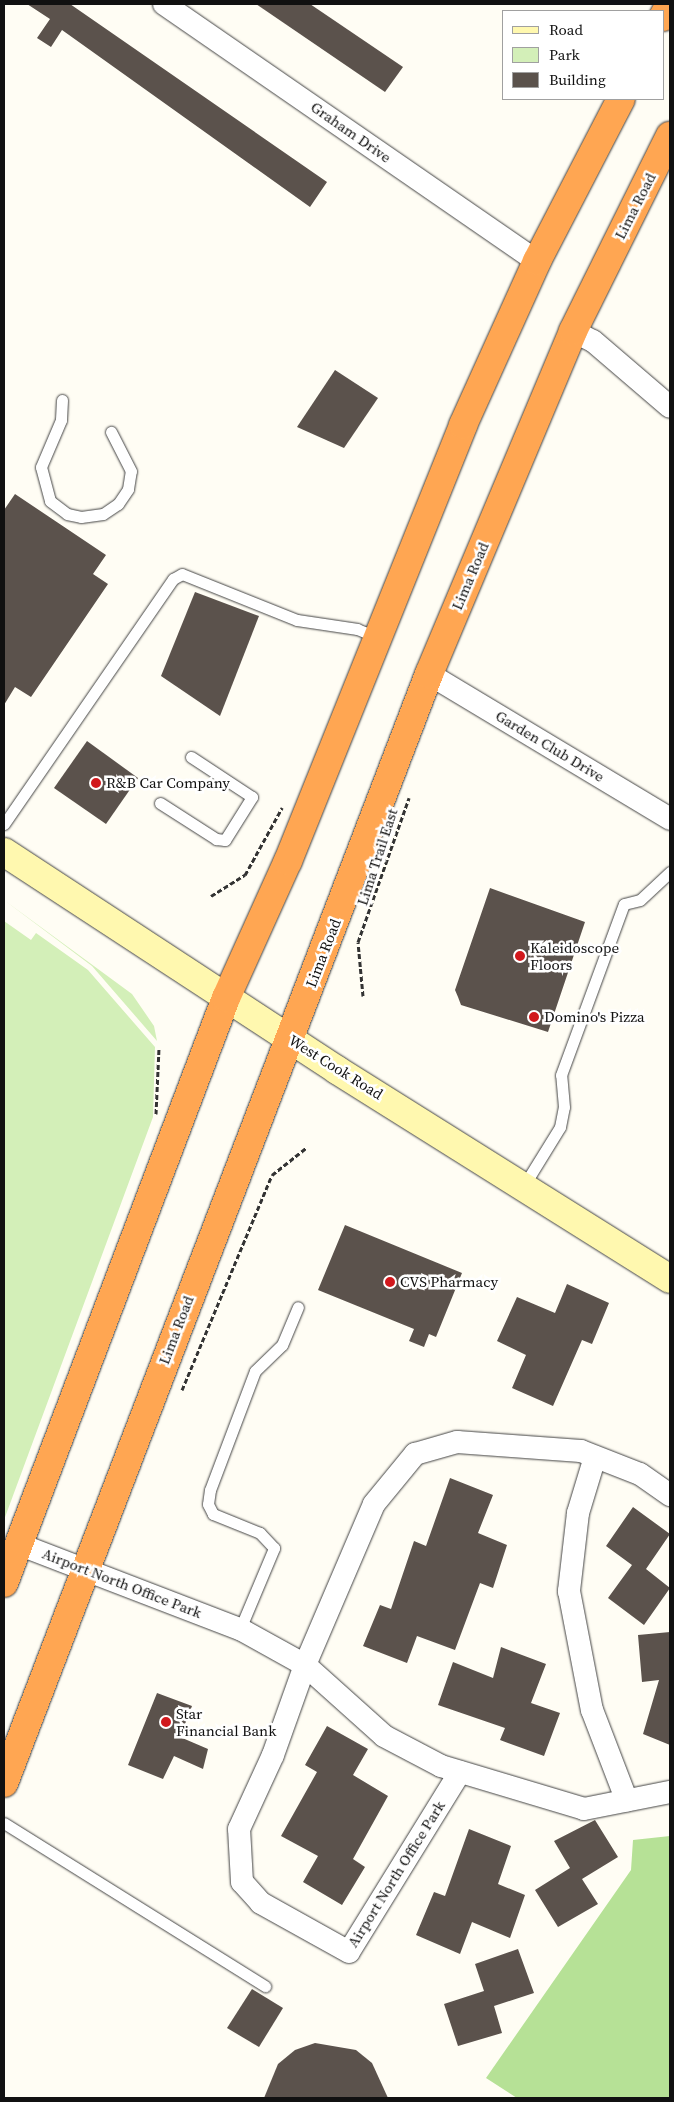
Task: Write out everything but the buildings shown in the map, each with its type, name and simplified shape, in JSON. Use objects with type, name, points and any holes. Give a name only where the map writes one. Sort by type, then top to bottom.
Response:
[{"type":"highway","points":[[664,15],[670,4]]},
{"type":"highway","points":[[4,1583],[226,998],[288,861],[463,426],[537,261],[620,100]]},
{"type":"highway","name":"Lima Road","points":[[4,1782],[84,1568],[291,1039],[429,674],[573,331],[670,136]]},
{"type":"main road","name":"West Cook Road","points":[[4,852],[226,998],[670,1279]]},
{"type":"street","name":"Graham Drive","points":[[164,4],[537,261]]},
{"type":"street","points":[[573,331],[593,341],[670,407]]},
{"type":"street","name":"Garden Club Drive","points":[[429,674],[670,819]]},
{"type":"street","name":"Airport North Office Park","points":[[460,1772],[349,1952],[261,1903],[242,1882],[239,1829],[273,1755],[305,1664],[374,1504],[415,1454],[457,1442],[539,1447],[596,1457],[640,1474],[670,1495]]},
{"type":"street","points":[[596,1457],[578,1513],[569,1591],[592,1710],[627,1802]]},
{"type":"street","name":"Airport North Office Park","points":[[18,1544],[240,1629],[305,1664],[384,1736],[460,1772],[584,1809],[670,1792]]},
{"type":"lane","points":[[62,400],[61,420],[41,467],[50,501],[67,514],[81,517],[103,514],[118,504],[128,489],[131,471],[111,432]]},
{"type":"lane","points":[[4,824],[173,579],[182,574],[297,620],[357,629],[379,638]]},
{"type":"lane","points":[[160,803],[216,840],[225,840],[252,796],[191,757]]},
{"type":"lane","points":[[523,1187],[560,1127],[564,1107],[561,1074],[624,904],[640,900],[670,872]]},
{"type":"lane","points":[[240,1629],[274,1548],[260,1533],[213,1514],[209,1497],[255,1371],[282,1345],[298,1307]]},
{"type":"lane","points":[[4,1823],[265,1986]]},
{"type":"path","name":"Lima Trail East","points":[[363,996],[358,942],[411,792]]},
{"type":"green space","points":[[4,900],[132,994],[154,1026],[157,1041],[92,966]]},
{"type":"green space","points":[[4,921],[31,940],[36,933],[88,970],[155,1047],[153,1117],[4,1520]]},
{"type":"green space","points":[[670,1836],[670,2098],[517,2098],[486,2078],[631,1870],[633,1840]]},
{"type":"place","name":"R&B Car Company","points":[[96,783]]},
{"type":"place","name":"Kaleidoscope Floors","points":[[520,956]]},
{"type":"place","name":"Domino's Pizza","points":[[534,1017]]},
{"type":"place","name":"CVS Pharmacy","points":[[390,1282]]},
{"type":"place","name":"Star Financial Bank","points":[[166,1722]]}]
